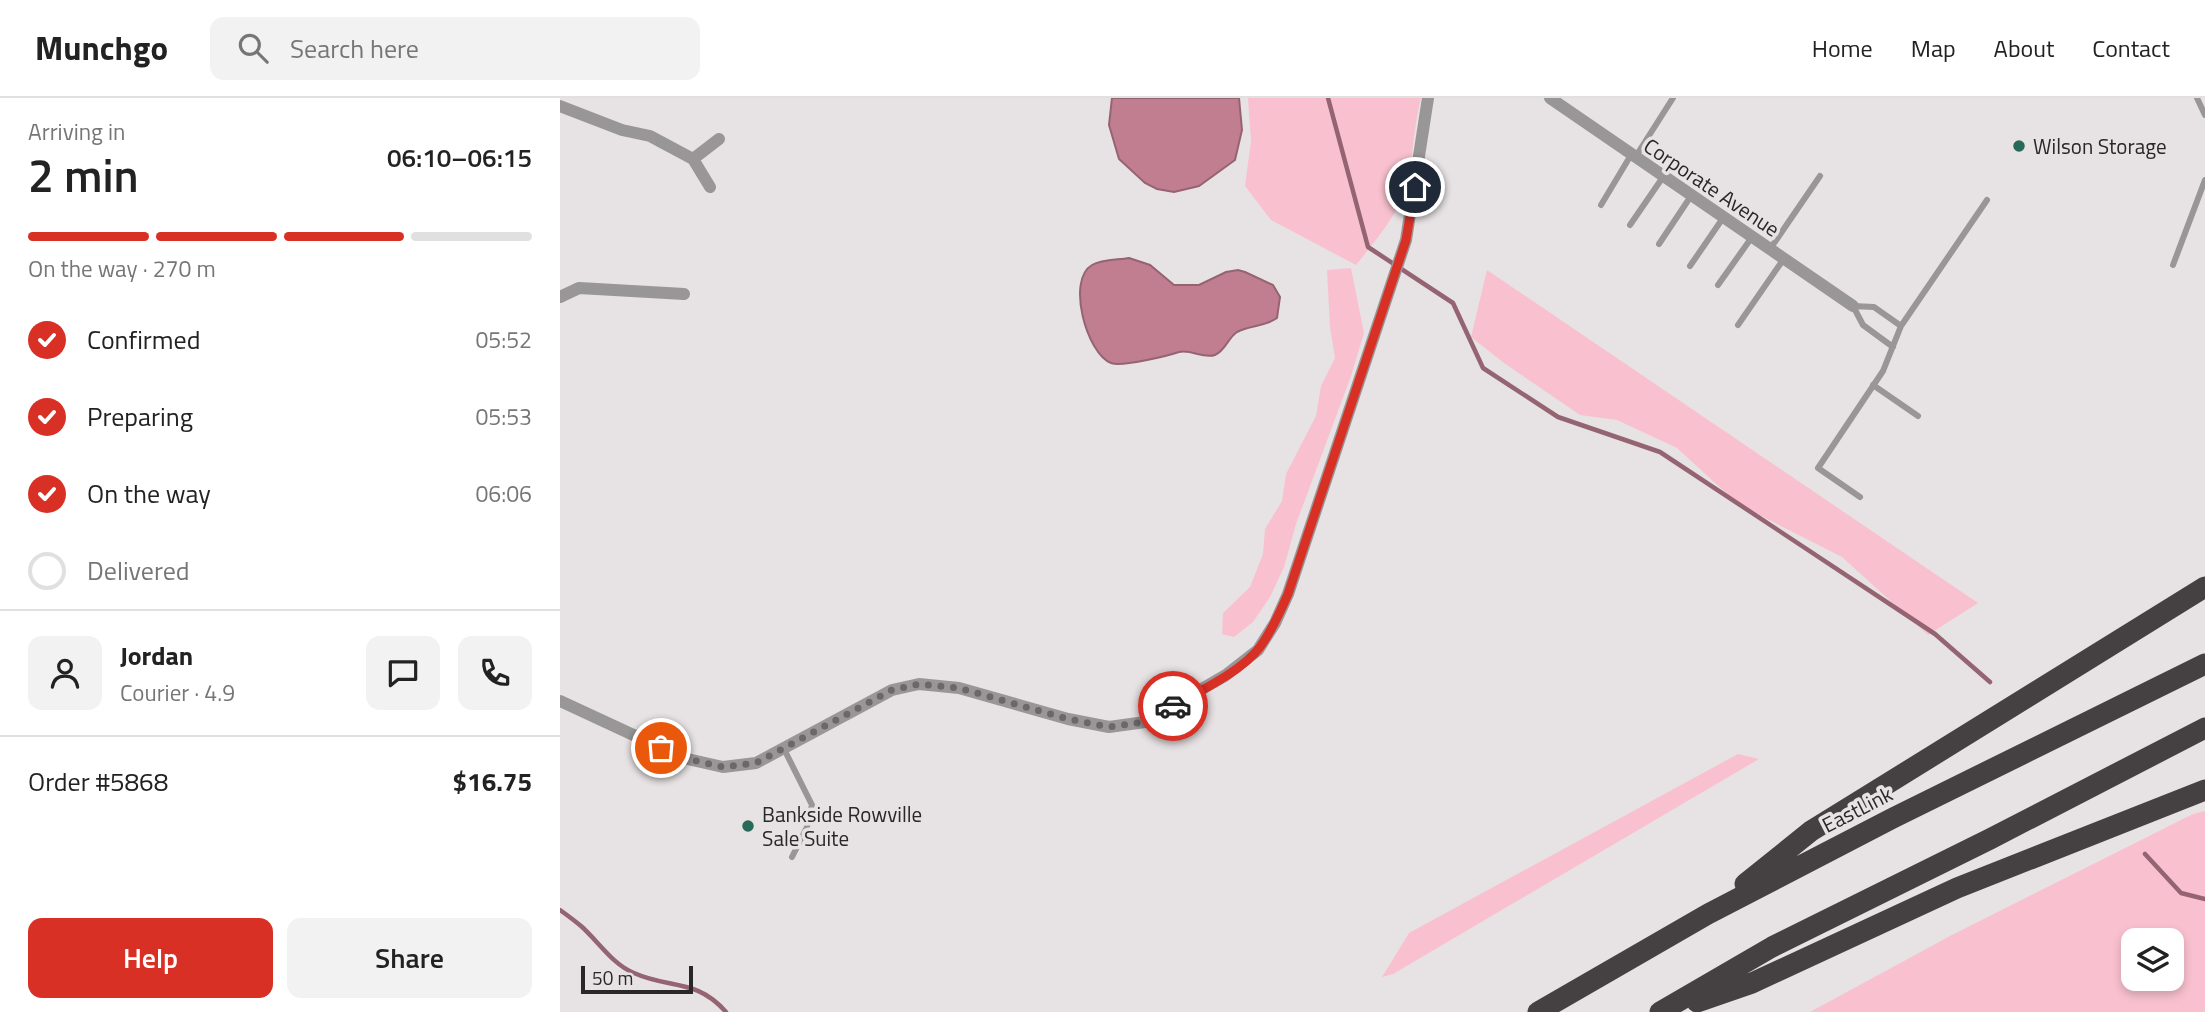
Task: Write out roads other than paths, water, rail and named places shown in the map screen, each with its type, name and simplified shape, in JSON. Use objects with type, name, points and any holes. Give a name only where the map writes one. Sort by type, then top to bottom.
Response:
[{"type":"highway","points":[[1708,914],[1811,831],[2205,587]]},
{"type":"highway","name":"EastLink","points":[[1538,1012],[1708,914],[1893,818],[2205,664]]},
{"type":"highway","points":[[1660,1012],[1772,947],[2205,728]]},
{"type":"highway","points":[[1668,1012],[1752,983],[1957,888],[2205,790]]},
{"type":"street","points":[[560,701],[683,758],[723,767],[756,763],[892,690],[919,684],[959,688],[1068,719],[1109,727],[1145,722],[1226,675],[1258,650],[1275,623],[1292,581],[1406,240],[1428,98]]},
{"type":"street","points":[[1421,139],[1437,98]]},
{"type":"street","name":"Corporate Avenue","points":[[1550,98],[1853,306]]},
{"type":"street","points":[[560,106],[622,130],[650,136],[693,159],[710,187]]},
{"type":"street","points":[[693,159],[719,139]]},
{"type":"street","points":[[560,297],[579,288],[684,294]]},
{"type":"lane","points":[[1601,205],[1674,98]]},
{"type":"lane","points":[[2197,98],[2205,115]]},
{"type":"lane","points":[[1770,250],[1820,176]]},
{"type":"lane","points":[[1630,225],[1663,177]]},
{"type":"lane","points":[[2172,265],[2205,180]]},
{"type":"lane","points":[[1659,244],[1691,196]]},
{"type":"lane","points":[[1860,497],[1818,468],[1883,370],[1901,326],[1987,200]]},
{"type":"lane","points":[[1690,266],[1723,218]]},
{"type":"lane","points":[[1718,285],[1752,237]]},
{"type":"lane","points":[[1738,325],[1783,260]]},
{"type":"lane","points":[[1893,347],[1863,326],[1853,306],[1874,307],[1901,326]]},
{"type":"lane","points":[[1873,385],[1918,416]]},
{"type":"lane","points":[[784,749],[812,805],[807,827],[792,857]]},
{"type":"waterway","points":[[1328,98],[1368,247],[1453,303],[1483,368],[1558,417],[1660,452],[1935,634],[1990,682]]},
{"type":"waterway","points":[[2145,854],[2181,893],[2205,899]]},
{"type":"waterway","points":[[560,910],[626,969],[647,978],[693,989],[715,1001],[726,1012]]},
{"type":"place","name":"Wilson Storage","points":[[2019,146]]},
{"type":"place","name":"Bankside Rowville Sale Suite","points":[[748,826]]}]
